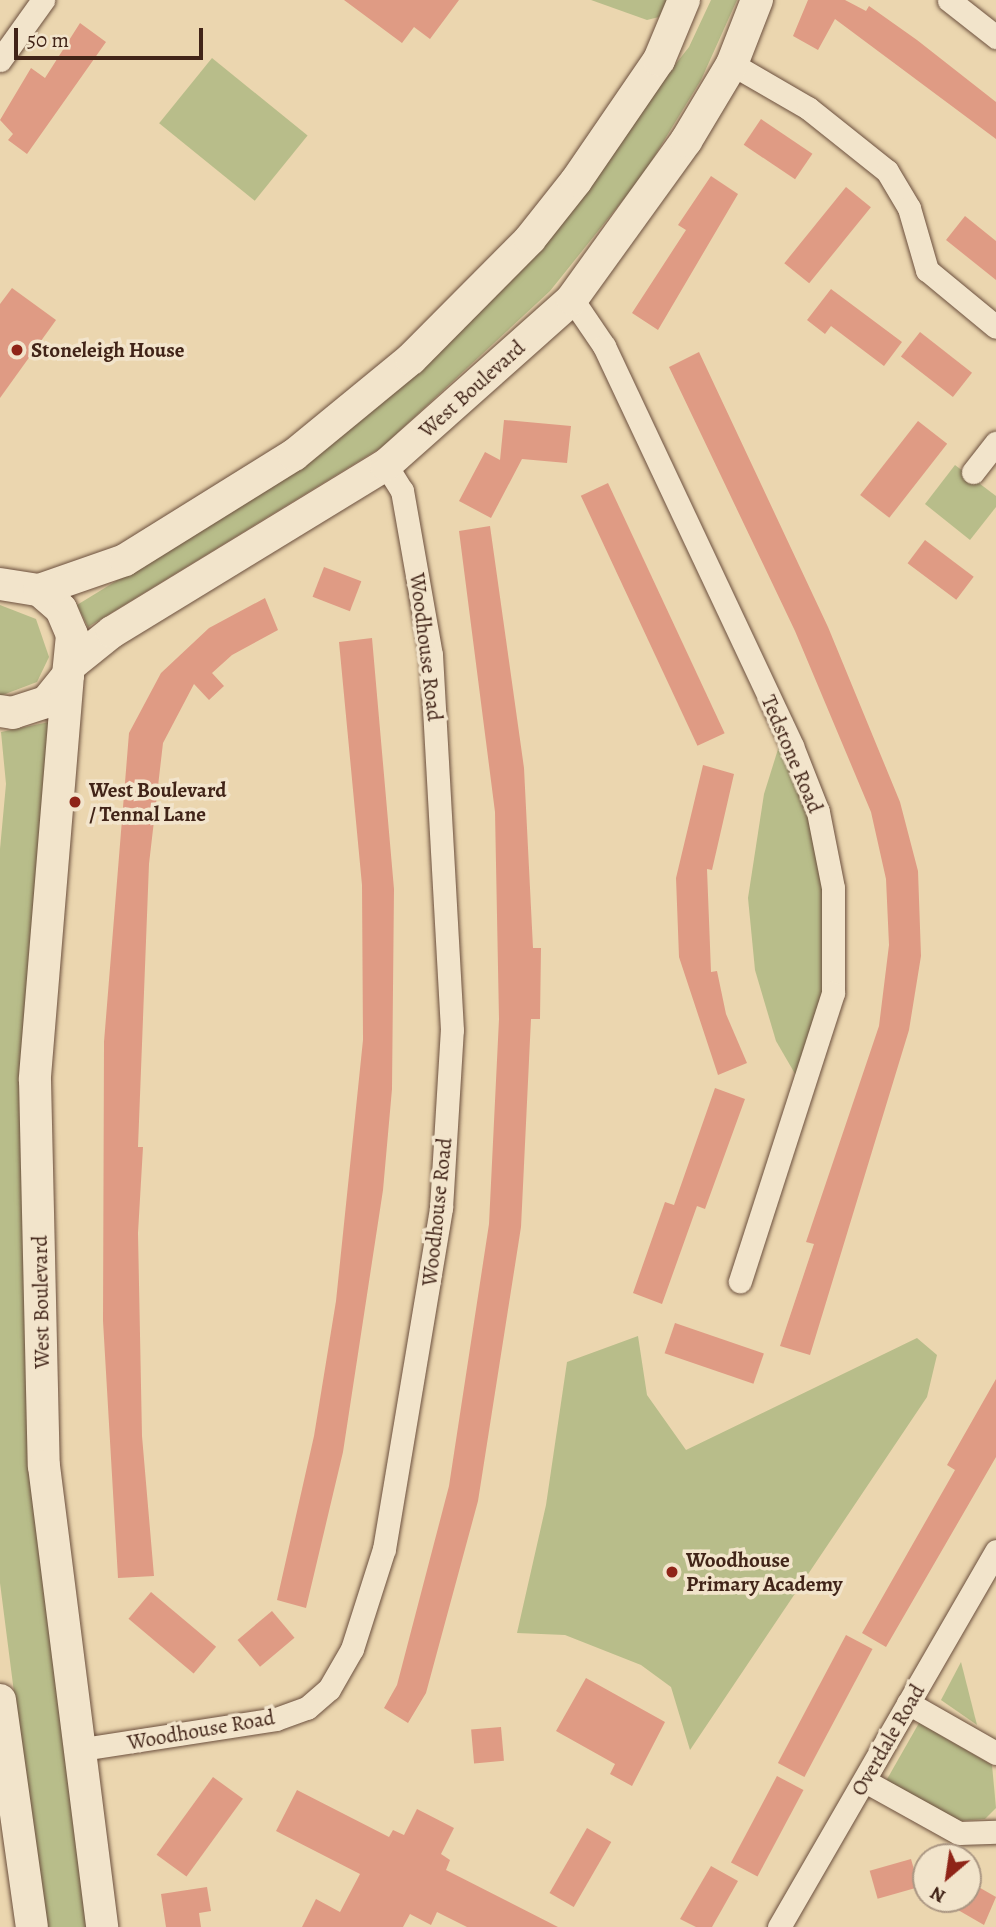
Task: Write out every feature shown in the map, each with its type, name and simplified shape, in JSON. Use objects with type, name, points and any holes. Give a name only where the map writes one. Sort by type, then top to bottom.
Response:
[{"type":"main road","points":[[659,60],[684,0]]},
{"type":"main road","points":[[0,584],[39,590],[125,559],[294,455],[411,359],[530,239],[700,0]]},
{"type":"main road","name":"West Boulevard","points":[[102,1927],[76,1750],[44,1466],[35,1080],[70,670],[112,632],[386,465],[572,299],[646,204],[732,64],[757,0]]},
{"type":"main road","points":[[0,711],[13,713],[46,702],[70,670],[72,635],[65,618],[39,590]]},
{"type":"main road","points":[[0,1700],[32,1927]]},
{"type":"street","points":[[0,60],[43,0]]},
{"type":"street","points":[[949,0],[996,37]]},
{"type":"street","points":[[732,64],[808,108],[887,171],[909,208],[926,270],[996,327]]},
{"type":"street","name":"Tedstone Road","points":[[572,299],[604,346],[792,746],[818,812],[833,888],[833,993],[740,1281]]},
{"type":"street","points":[[973,472],[996,443]]},
{"type":"street","name":"Woodhouse Road","points":[[76,1750],[276,1719],[307,1708],[329,1689],[352,1649],[384,1549],[441,1208],[452,1030],[431,655],[402,491],[386,465]]},
{"type":"street","name":"Overdale Road","points":[[779,1927],[996,1552]]},
{"type":"street","points":[[908,1703],[996,1753]]},
{"type":"street","points":[[865,1781],[959,1833],[996,1832]]},
{"type":"green space","points":[[591,0],[667,0],[659,17],[647,20]]},
{"type":"green space","points":[[711,0],[737,0],[701,80],[643,175],[550,291],[382,447],[88,627],[77,605],[261,492],[620,135],[689,47]]},
{"type":"green space","points":[[212,58],[308,135],[255,201],[159,123]]},
{"type":"green space","points":[[955,465],[996,496],[996,507],[970,540],[925,504]]},
{"type":"green space","points":[[0,605],[36,619],[49,657],[37,682],[0,696]]},
{"type":"green space","points":[[49,722],[26,1118],[91,1927],[44,1927],[0,1583],[0,849],[6,784],[1,732]]},
{"type":"green space","points":[[784,730],[818,812],[833,993],[805,1091],[776,1041],[755,970],[748,898],[764,794]]},
{"type":"green space","points":[[638,1336],[647,1395],[686,1450],[917,1338],[937,1355],[927,1397],[690,1750],[671,1687],[641,1665],[565,1635],[517,1633],[546,1505],[567,1362]]},
{"type":"green space","points":[[961,1662],[977,1725],[941,1700]]},
{"type":"green space","points":[[919,1723],[992,1765],[996,1808],[985,1819],[957,1821],[886,1781]]},
{"type":"building","points":[[344,0],[459,0],[430,39],[414,27],[402,43]]},
{"type":"building","points":[[808,0],[845,0],[866,11],[869,6],[917,40],[996,102],[996,139],[835,19],[818,50],[793,36]]},
{"type":"building","points":[[80,23],[106,42],[27,154],[8,140],[13,134],[0,120],[31,68],[45,78]]},
{"type":"building","points":[[761,119],[812,154],[795,179],[744,145]]},
{"type":"building","points":[[711,176],[738,194],[658,330],[632,313],[686,230],[678,225]]},
{"type":"building","points":[[846,187],[871,207],[809,283],[784,263]]},
{"type":"building","points":[[965,216],[996,241],[996,280],[946,240]]},
{"type":"building","name":"Stoneleigh House","points":[[12,288],[56,320],[0,398],[0,304]]},
{"type":"building","points":[[831,289],[902,342],[884,366],[831,326],[825,334],[807,320]]},
{"type":"building","points":[[920,332],[972,373],[953,397],[901,356]]},
{"type":"building","points":[[699,352],[828,627],[900,802],[918,871],[921,956],[909,1030],[810,1355],[780,1346],[814,1244],[806,1242],[879,1026],[889,945],[886,879],[871,812],[795,631],[669,367]]},
{"type":"building","points":[[504,420],[571,426],[567,463],[522,459],[491,518],[459,501],[485,452],[500,460]]},
{"type":"building","points":[[918,421],[947,444],[889,518],[860,495]]},
{"type":"building","points":[[608,483],[725,733],[697,746],[581,496]]},
{"type":"building","points":[[490,526],[524,768],[533,948],[541,948],[540,1019],[531,1019],[521,1227],[478,1501],[426,1693],[408,1723],[384,1708],[397,1685],[449,1486],[489,1224],[499,1019],[495,812],[459,531]]},
{"type":"building","points":[[925,540],[974,577],[956,600],[908,563]]},
{"type":"building","points":[[324,567],[361,581],[350,611],[313,597]]},
{"type":"building","points":[[265,598],[278,630],[232,655],[212,673],[224,686],[209,700],[194,684],[163,743],[149,864],[138,1147],[143,1147],[138,1233],[142,1436],[154,1576],[118,1578],[103,1321],[104,1042],[129,733],[161,673],[209,628]]},
{"type":"building","points":[[372,638],[394,889],[392,1089],[383,1190],[343,1452],[306,1608],[277,1600],[314,1436],[336,1301],[363,1040],[362,885],[339,642]]},
{"type":"building","points":[[703,765],[734,774],[712,870],[707,869],[711,972],[717,971],[726,1014],[747,1063],[718,1075],[679,957],[676,878]]},
{"type":"building","points":[[715,1088],[745,1099],[705,1209],[697,1206],[662,1304],[633,1293],[665,1202],[674,1205]]},
{"type":"building","points":[[675,1323],[764,1354],[753,1384],[665,1353]]},
{"type":"building","points":[[996,1379],[996,1457],[886,1647],[862,1633],[955,1470],[947,1465]]},
{"type":"building","points":[[151,1592],[216,1647],[194,1673],[129,1619]]},
{"type":"building","points":[[272,1611],[294,1638],[260,1667],[238,1640]]},
{"type":"building","points":[[846,1635],[872,1649],[804,1777],[778,1763]]},
{"type":"building","points":[[586,1678],[665,1722],[632,1786],[610,1774],[615,1764],[556,1731]]},
{"type":"building","points":[[501,1727],[504,1761],[474,1763],[471,1730]]},
{"type":"building","points":[[777,1776],[803,1790],[757,1877],[731,1863]]},
{"type":"building","points":[[213,1777],[243,1799],[187,1876],[157,1855]]},
{"type":"building","points":[[297,1790],[389,1837],[393,1830],[404,1835],[417,1809],[454,1828],[441,1854],[450,1860],[446,1870],[558,1927],[467,1927],[437,1912],[431,1925],[410,1914],[403,1927],[302,1927],[316,1899],[340,1912],[360,1874],[276,1831]]},
{"type":"building","points":[[587,1828],[611,1842],[574,1907],[550,1893]]},
{"type":"building","points":[[911,1859],[912,1889],[878,1899],[870,1871]]},
{"type":"building","points":[[711,1866],[738,1881],[712,1927],[696,1927],[680,1919]]},
{"type":"building","points":[[207,1887],[211,1911],[199,1913],[201,1927],[166,1927],[161,1894]]},
{"type":"building","points":[[982,1889],[996,1897],[984,1925],[963,1913],[982,1913]]},
{"type":"place","name":"Stoneleigh House","points":[[17,350]]},
{"type":"place","name":"West Boulevard / Tennal Lane","points":[[75,802]]},
{"type":"place","name":"Woodhouse Primary Academy","points":[[672,1572]]}]
